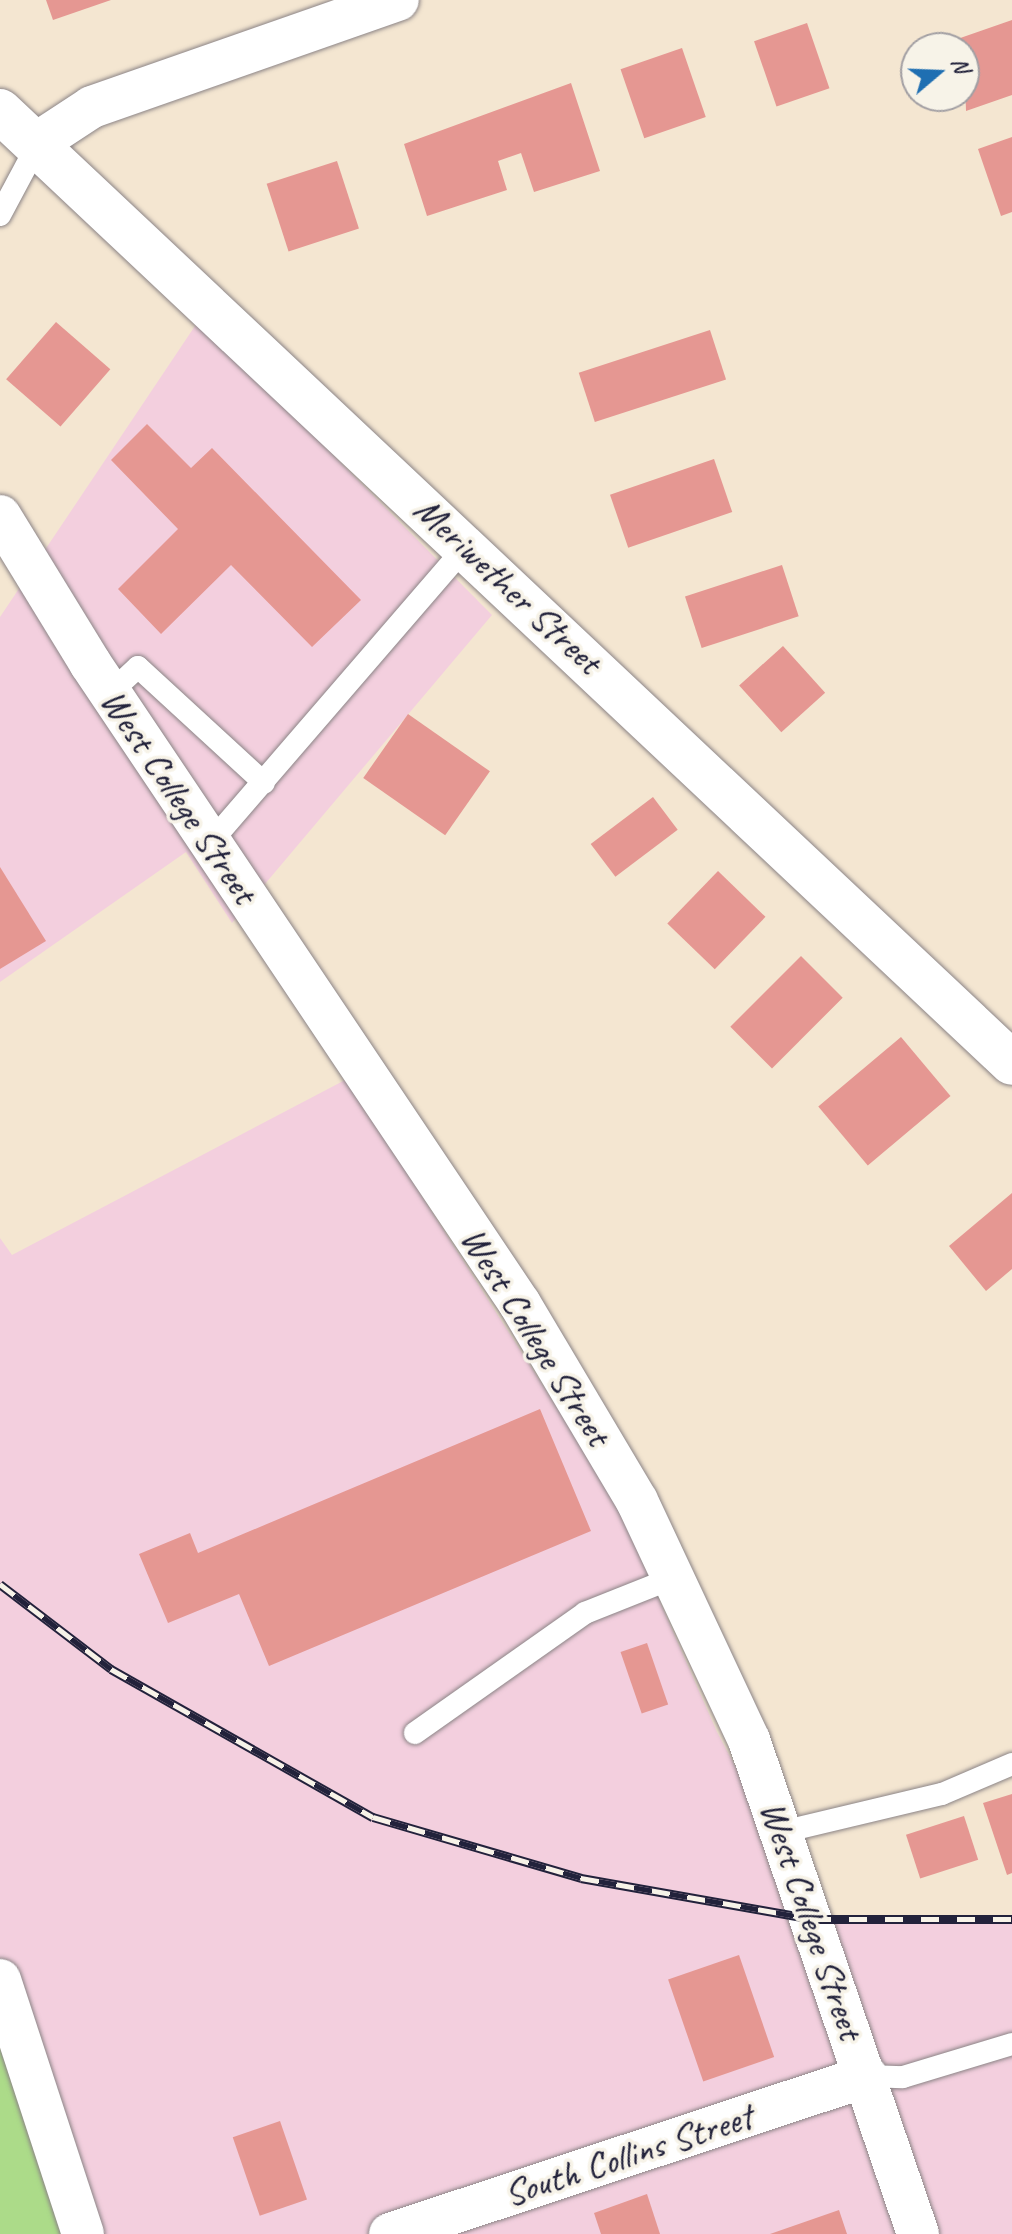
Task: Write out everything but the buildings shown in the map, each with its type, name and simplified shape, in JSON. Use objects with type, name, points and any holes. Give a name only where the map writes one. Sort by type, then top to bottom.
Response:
[{"type":"street","points":[[40,141],[92,107],[398,0]]},
{"type":"street","name":"Meriwether Street","points":[[0,111],[40,141],[1012,1063]]},
{"type":"street","name":"West College Street","points":[[0,516],[110,693],[520,1304],[637,1501],[749,1740],[867,2076],[918,2234]]},
{"type":"street","points":[[0,1980],[83,2234]]},
{"type":"street","name":"South Collins Street","points":[[390,2234],[867,2076]]},
{"type":"lane","points":[[0,215],[40,141]]},
{"type":"lane","points":[[210,843],[466,546]]},
{"type":"lane","points":[[110,693],[138,667],[264,783]]},
{"type":"lane","points":[[415,1733],[585,1613],[673,1578]]},
{"type":"lane","points":[[782,1832],[942,1794],[1012,1764]]},
{"type":"lane","points":[[867,2076],[903,2077],[1012,2044]]},
{"type":"shaded area","points":[[199,320],[492,615],[232,923],[186,852],[0,982],[0,617]]},
{"type":"shaded area","points":[[347,1079],[614,1497],[717,1732],[818,1923],[1012,1924],[1012,2234],[82,2234],[0,1990],[0,1238],[12,1255]]},
{"type":"green space","points":[[0,1990],[82,2234],[0,2234]]},
{"type":"railway","points":[[0,1584],[111,1669],[373,1817],[581,1878],[813,1919],[1012,1919]]}]
